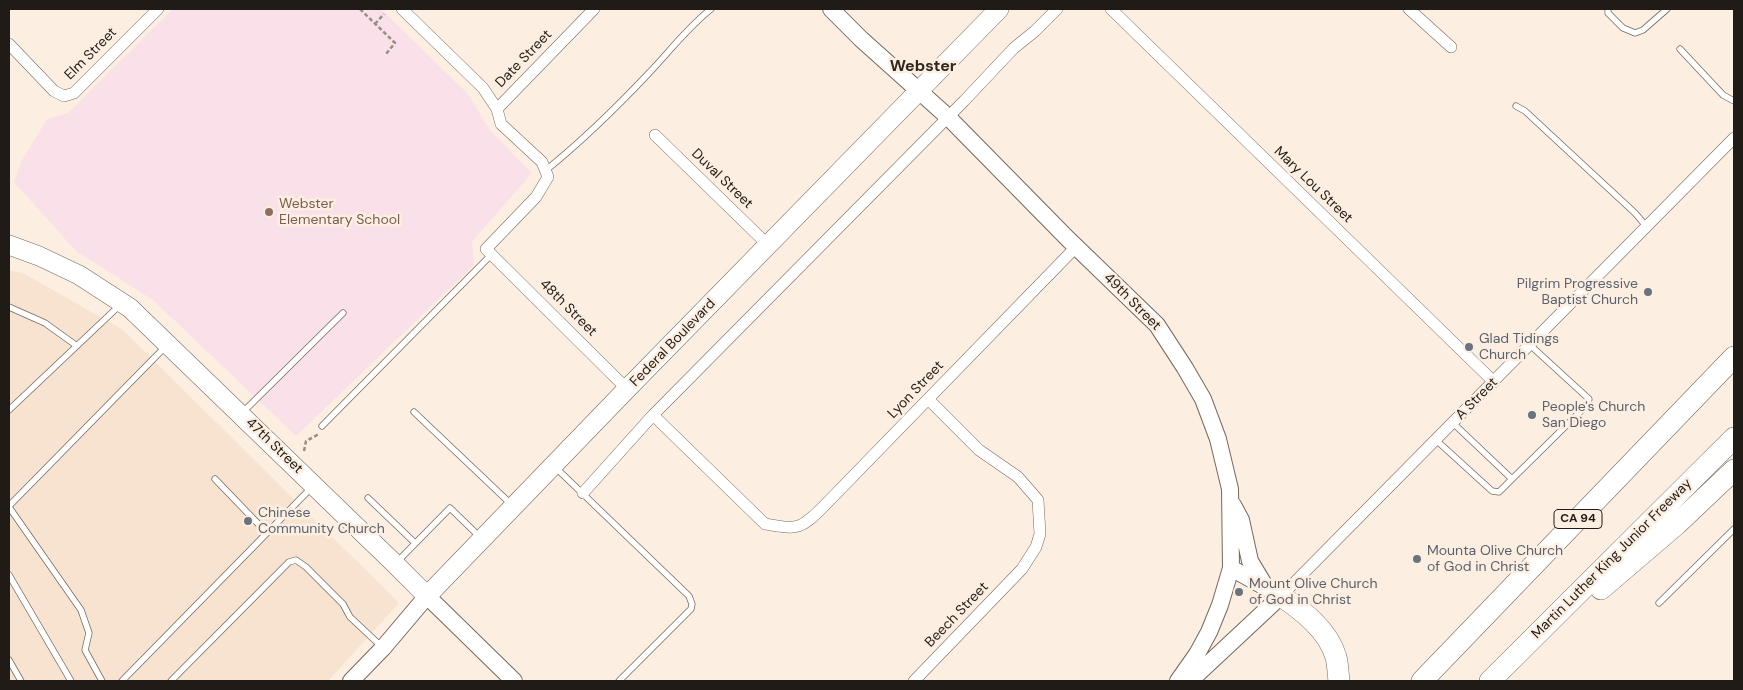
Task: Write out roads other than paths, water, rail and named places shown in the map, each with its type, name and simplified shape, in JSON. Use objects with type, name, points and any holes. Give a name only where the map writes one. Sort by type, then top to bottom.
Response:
[{"type":"highway","name":"CA 94","points":[[1422,681],[1734,357]]},
{"type":"highway","name":"Martin Luther King Junior Freeway","points":[[1491,681],[1734,438]]},
{"type":"highway","points":[[1491,681],[1677,524],[1734,470]]},
{"type":"highway","points":[[1274,592],[1305,612],[1331,645],[1337,659],[1339,681]]},
{"type":"main road","name":"Federal Boulevard","points":[[427,596],[999,9]]},
{"type":"main road","name":"47th Street","points":[[9,245],[39,256],[79,275],[130,308],[427,596]]},
{"type":"street","name":"Elm Street","points":[[9,44],[54,91],[64,96],[74,93],[158,9]]},
{"type":"street","points":[[402,9],[483,88],[496,108],[501,124],[542,162],[546,174],[536,197],[489,251]]},
{"type":"street","name":"Date Street","points":[[496,108],[594,9]]},
{"type":"street","name":"49th Street","points":[[831,9],[861,39],[948,116],[1076,247],[1157,325],[1203,399],[1218,439],[1230,489],[1231,568],[1220,605],[1209,632],[1197,654],[1178,681]]},
{"type":"street","points":[[583,493],[653,415],[1014,48],[1035,31],[1057,9]]},
{"type":"street","name":"Mary Lou Street","points":[[1111,9],[1494,382]]},
{"type":"street","points":[[1409,9],[1451,47]]},
{"type":"street","name":"Duval Street","points":[[655,135],[768,245]]},
{"type":"street","name":"A Street","points":[[1190,681],[1274,592],[1436,440],[1734,138]]},
{"type":"street","name":"Lyon Street","points":[[653,415],[765,524],[788,528],[800,527],[809,521],[1076,247]]},
{"type":"street","name":"48th Street","points":[[489,251],[627,389]]},
{"type":"street","name":"Beech Street","points":[[914,681],[1022,569],[1036,547],[1040,534],[1038,500],[1018,477],[979,450],[928,399]]},
{"type":"street","points":[[1230,501],[1242,520],[1250,561],[1274,592]]},
{"type":"street","points":[[1231,568],[1274,592]]},
{"type":"street","name":"Federal Boulevard","points":[[351,681],[383,648],[427,596]]},
{"type":"street","name":"47th Street","points":[[427,596],[514,681]]},
{"type":"lane","points":[[546,174],[649,73],[697,20],[710,9]]},
{"type":"lane","points":[[1608,9],[1608,12],[1622,28],[1635,33],[1643,30],[1667,9]]},
{"type":"lane","points":[[1680,49],[1723,95],[1734,100]]},
{"type":"lane","points":[[1516,106],[1525,111],[1647,226]]},
{"type":"lane","points":[[322,426],[489,251]]},
{"type":"lane","points":[[9,410],[122,303]]},
{"type":"lane","points":[[9,308],[45,323],[77,346]]},
{"type":"lane","points":[[241,415],[342,313]]},
{"type":"lane","points":[[102,681],[85,650],[89,633],[81,610],[9,506],[168,344]]},
{"type":"lane","points":[[1436,440],[1492,491],[1499,492],[1588,404],[1589,399],[1530,346]]},
{"type":"lane","points":[[414,412],[514,507]]},
{"type":"lane","points":[[1453,423],[1512,480]]},
{"type":"lane","points":[[554,465],[689,596],[692,604],[691,610],[619,681]]},
{"type":"lane","points":[[215,479],[267,533]]},
{"type":"lane","points":[[122,681],[314,485]]},
{"type":"lane","points":[[368,498],[415,543]]},
{"type":"lane","points":[[395,564],[450,508],[482,539]]},
{"type":"lane","points":[[1659,603],[1734,529]]},
{"type":"lane","points":[[171,681],[288,562],[296,560],[306,567],[343,604],[350,617],[383,648]]},
{"type":"lane","points":[[9,575],[71,681]]},
{"type":"lane","points":[[9,660],[21,681]]},
{"type":"place","name":"Webster Elementary School","points":[[269,212]]},
{"type":"place","name":"Pilgrim Progressive Baptist Church","points":[[1648,292]]},
{"type":"place","name":"Glad Tidings Church","points":[[1469,347]]},
{"type":"place","name":"People's Church San Diego","points":[[1532,415]]},
{"type":"place","name":"Chinese Community Church","points":[[248,521]]},
{"type":"place","name":"Mounta Olive Church of God in Christ","points":[[1417,559]]},
{"type":"place","name":"Mount Olive Church of God in Christ","points":[[1239,592]]},
{"type":"district","name":"Webster","points":[[923,67]]}]
